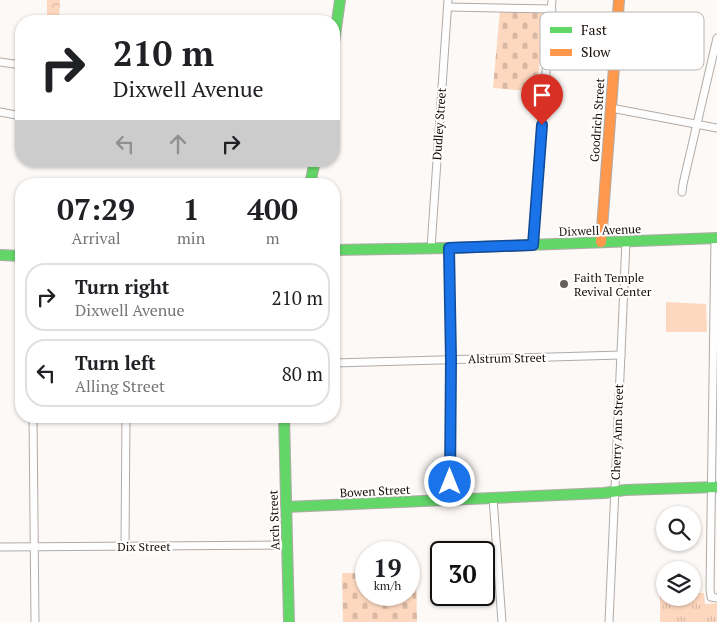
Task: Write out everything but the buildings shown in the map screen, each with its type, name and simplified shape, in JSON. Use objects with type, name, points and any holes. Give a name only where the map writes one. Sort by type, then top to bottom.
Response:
[{"type":"main road","points":[[338,15],[340,0]]},
{"type":"main road","name":"Goodrich Street","points":[[601,242],[614,70]]},
{"type":"main road","name":"Dixwell Avenue","points":[[340,250],[449,248],[716,238]]},
{"type":"main road","points":[[0,255],[15,256]]},
{"type":"main road","name":"Arch Street","points":[[284,423],[289,622]]},
{"type":"main road","name":"Bowen Street","points":[[286,507],[714,487]]},
{"type":"street","points":[[552,0],[552,12]]},
{"type":"street","points":[[448,4],[552,9]]},
{"type":"street","name":"Dudley Street","points":[[431,248],[448,4]]},
{"type":"street","points":[[682,192],[717,38]]},
{"type":"street","points":[[0,62],[15,64]]},
{"type":"street","points":[[533,245],[547,70]]},
{"type":"street","points":[[611,108],[717,128]]},
{"type":"street","points":[[0,112],[15,115]]},
{"type":"street","points":[[714,597],[710,589],[714,487],[716,238]]},
{"type":"street","name":"Cherry Ann Street","points":[[609,622],[626,241]]},
{"type":"street","points":[[449,248],[451,360],[450,500]]},
{"type":"street","name":"Alstrum Street","points":[[340,363],[621,355]]},
{"type":"street","points":[[33,423],[34,622]]},
{"type":"street","points":[[125,546],[126,423]]},
{"type":"street","points":[[493,498],[502,622]]},
{"type":"street","name":"Dix Street","points":[[0,547],[288,545]]},
{"type":"green space","points":[[47,0],[60,0],[59,15],[47,15]]},
{"type":"green space","points":[[500,10],[544,12],[540,12],[540,58],[537,92],[493,88]]},
{"type":"green space","points":[[666,302],[706,304],[707,332],[666,332]]},
{"type":"green space","points":[[342,573],[355,573],[355,606],[417,606],[417,622],[343,622]]},
{"type":"green space","points":[[701,593],[704,593],[705,604],[717,603],[717,622],[660,622],[660,606],[701,606]]},
{"type":"traffic: fast","points":[[338,15],[340,0]]},
{"type":"traffic: fast","points":[[311,178],[314,167]]},
{"type":"traffic: fast","points":[[340,250],[449,248],[717,238]]},
{"type":"traffic: fast","points":[[0,255],[15,256]]},
{"type":"traffic: fast","points":[[284,423],[289,622]]},
{"type":"traffic: fast","points":[[286,507],[717,487]]},
{"type":"traffic: slow","points":[[618,12],[619,0]]},
{"type":"traffic: slow","points":[[601,242],[614,70]]},
{"type":"place","name":"Faith Temple Revival Center","points":[[564,284]]},
{"type":"route","points":[[450,482],[451,360],[449,248],[533,245],[542,125]]}]
